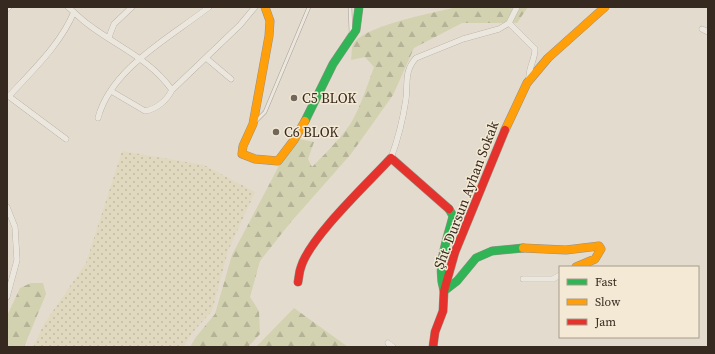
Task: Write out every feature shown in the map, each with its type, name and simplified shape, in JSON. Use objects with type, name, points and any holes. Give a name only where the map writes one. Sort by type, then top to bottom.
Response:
[{"type":"street","points":[[68,7],[89,26],[109,37],[139,58],[161,76],[172,90]]},
{"type":"street","points":[[109,37],[114,24],[132,7]]},
{"type":"street","points":[[98,118],[101,109],[116,83],[139,58],[209,7]]},
{"type":"street","points":[[111,91],[145,111],[152,110],[168,97],[172,90],[240,25],[255,7]]},
{"type":"street","points":[[265,7],[270,21],[270,36],[253,124],[243,146],[242,154],[247,157],[278,161],[284,155],[308,116],[333,64],[358,24],[359,7]]},
{"type":"street","points":[[298,282],[301,266],[312,247],[324,231],[391,158],[406,98],[407,71],[410,63],[416,58],[463,39],[499,29],[509,23],[517,7]]},
{"type":"street","name":"Şht. Dursun Ayhan Sokak","points":[[432,346],[442,311],[444,291],[455,252],[493,156],[520,95],[529,80],[548,58],[605,7]]},
{"type":"street","points":[[66,139],[8,95],[46,56],[69,24],[74,12]]},
{"type":"street","name":"Şht. Dursun Ayhan Sokak","points":[[509,23],[535,49],[535,55],[529,72],[529,80]]},
{"type":"street","points":[[702,29],[708,32]]},
{"type":"street","points":[[206,58],[231,79]]},
{"type":"street","points":[[391,158],[450,210],[453,216],[441,268],[441,283],[444,291],[457,281],[476,258],[492,251],[528,247],[566,250],[599,246],[601,249],[600,255],[596,259],[579,266]]},
{"type":"street","points":[[7,208],[15,227],[17,260],[7,297]]},
{"type":"street","points":[[523,279],[553,279],[559,276]]},
{"type":"lane","points":[[253,124],[259,120],[265,112],[309,7]]},
{"type":"lane","points":[[350,7],[351,37]]},
{"type":"shaded area","points":[[122,151],[204,165],[255,192],[228,251],[212,311],[192,333],[184,347],[33,347],[44,324],[86,263]]},
{"type":"green space","points":[[457,7],[528,7],[517,23],[462,23],[414,48],[393,95],[351,154],[290,223],[260,261],[250,297],[259,311],[260,334],[248,347],[190,347],[196,337],[215,314],[232,255],[281,162],[299,139],[314,142],[308,159],[312,167],[338,140],[355,116],[374,67],[365,57],[351,60],[353,45],[359,38],[384,26],[417,16]]},
{"type":"green space","points":[[31,283],[43,283],[46,294],[24,347],[12,347],[7,345],[7,316],[20,288]]},
{"type":"green space","points":[[294,308],[348,347],[256,347]]},
{"type":"traffic: fast","points":[[305,121],[333,64],[356,30],[359,7]]},
{"type":"traffic: fast","points":[[449,209],[453,216],[443,253],[441,272],[444,291],[457,281],[476,258],[492,251],[523,248]]},
{"type":"traffic: slow","points":[[265,7],[270,21],[269,36],[253,124],[243,146],[242,154],[255,159],[278,161],[294,140],[305,121]]},
{"type":"traffic: slow","points":[[505,130],[527,83],[548,58],[605,7]]},
{"type":"traffic: slow","points":[[523,248],[566,250],[599,246],[601,249],[595,259],[578,266]]},
{"type":"traffic: jam","points":[[433,347],[435,332],[443,311],[444,291],[455,252],[505,130]]},
{"type":"traffic: jam","points":[[298,282],[299,273],[307,255],[327,226],[391,158],[449,209]]},
{"type":"place","name":"C5 BLOK","points":[[294,98]]},
{"type":"place","name":"C6 BLOK","points":[[276,132]]}]
